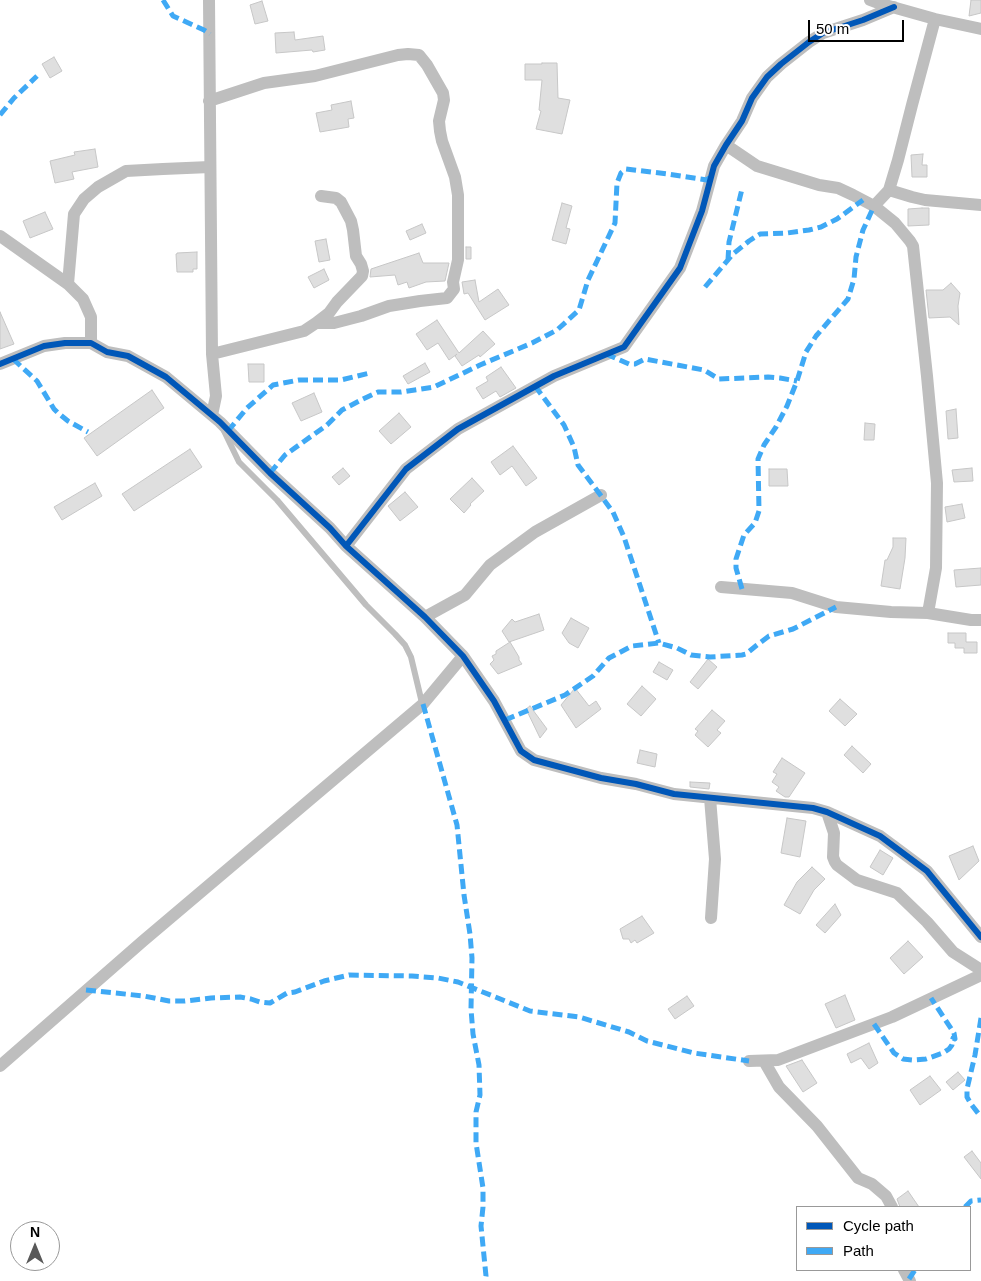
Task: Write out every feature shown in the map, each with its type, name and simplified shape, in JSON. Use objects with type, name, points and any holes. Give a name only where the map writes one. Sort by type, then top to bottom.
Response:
[{"type":"street","points":[[209,0],[212,354],[216,418]]},
{"type":"street","points":[[870,0],[935,20],[981,29]]},
{"type":"street","points":[[346,546],[406,469],[458,429],[554,376],[624,347],[680,268],[702,211],[714,166],[742,121],[752,98],[768,77],[781,64],[823,33],[863,20],[894,7]]},
{"type":"street","points":[[874,206],[889,190],[935,20]]},
{"type":"street","points":[[209,101],[264,83],[314,76],[408,54],[419,55],[443,93],[444,100],[439,120],[440,131],[455,177],[458,195],[458,260],[453,282],[454,289],[448,298],[390,306],[334,323],[316,323]]},
{"type":"street","points":[[726,145],[757,166],[819,185],[838,188],[874,206],[895,223],[910,241],[914,253],[937,483],[936,568],[928,613]]},
{"type":"street","points":[[68,284],[74,214],[84,199],[98,187],[126,172],[163,168],[210,167]]},
{"type":"street","points":[[889,190],[925,200],[981,205]]},
{"type":"street","points":[[212,354],[304,331],[329,314],[337,302],[362,276],[361,264],[356,256],[353,230],[341,202],[336,198],[321,196]]},
{"type":"street","points":[[0,236],[68,284],[82,299],[91,317],[91,343]]},
{"type":"street","points":[[0,364],[44,346],[65,343],[91,343],[107,352],[128,356],[166,378],[216,418],[270,473],[463,656],[494,701],[521,751],[534,760],[601,778],[636,784],[674,794],[813,808],[826,812],[880,836],[927,871],[981,936]]},
{"type":"street","points":[[425,618],[465,595],[490,565],[535,532],[601,495]]},
{"type":"street","points":[[721,587],[792,593],[836,607],[928,613],[981,620]]},
{"type":"street","points":[[0,1066],[136,946],[423,704],[463,656]]},
{"type":"street","points":[[710,798],[715,859],[711,918]]},
{"type":"street","points":[[826,812],[834,833],[833,857],[837,865],[857,880],[897,893],[927,922],[953,952],[981,970]]},
{"type":"street","points":[[750,1061],[778,1060],[892,1017],[981,975]]},
{"type":"street","points":[[764,1061],[779,1087],[817,1126],[858,1178],[872,1184],[886,1196],[891,1206]]},
{"type":"lane","points":[[216,418],[238,462],[277,500],[366,605],[405,645],[411,657],[423,704]]},
{"type":"building","points":[[971,0],[981,0],[981,13],[969,16]]},
{"type":"building","points":[[262,1],[268,21],[255,24],[250,5]]},
{"type":"building","points":[[294,32],[295,40],[323,36],[325,50],[276,53],[275,33]]},
{"type":"building","points":[[54,57],[62,71],[50,78],[42,64]]},
{"type":"building","points":[[557,63],[558,98],[570,100],[562,134],[536,129],[541,111],[539,110],[542,80],[525,80],[525,64]]},
{"type":"building","points":[[351,101],[354,118],[348,119],[349,127],[320,132],[316,113],[332,110],[331,105]]},
{"type":"building","points":[[95,149],[98,167],[72,172],[74,179],[55,183],[50,161],[75,155],[74,152]]},
{"type":"building","points":[[923,154],[922,165],[927,165],[927,177],[912,177],[911,155]]},
{"type":"building","points":[[562,203],[572,206],[566,228],[570,229],[566,244],[552,240]]},
{"type":"building","points":[[929,208],[929,225],[908,226],[908,209]]},
{"type":"building","points":[[45,212],[53,229],[30,238],[23,221]]},
{"type":"building","points":[[422,224],[426,233],[410,240],[406,231]]},
{"type":"building","points":[[326,239],[330,260],[319,262],[315,241]]},
{"type":"building","points":[[466,247],[471,247],[471,259],[466,259]]},
{"type":"building","points":[[197,252],[197,269],[193,269],[193,272],[177,272],[177,253]]},
{"type":"building","points":[[419,253],[423,263],[449,263],[445,281],[426,282],[409,288],[407,282],[398,285],[395,275],[370,277],[371,269]]},
{"type":"building","points":[[324,269],[329,280],[314,288],[308,277]]},
{"type":"building","points":[[475,280],[479,302],[498,289],[509,305],[485,320],[468,293],[464,294],[462,282]]},
{"type":"building","points":[[951,283],[960,293],[958,306],[959,325],[950,317],[929,318],[926,290],[943,290]]},
{"type":"building","points":[[0,312],[14,344],[0,349]]},
{"type":"building","points":[[437,320],[459,353],[483,331],[495,344],[480,357],[479,355],[462,366],[455,356],[457,354],[449,360],[438,343],[427,350],[416,334]]},
{"type":"building","points":[[425,363],[430,372],[408,384],[403,376]]},
{"type":"building","points":[[248,364],[264,364],[264,382],[249,382]]},
{"type":"building","points":[[501,367],[516,388],[500,397],[496,391],[483,399],[476,388],[488,381],[486,377]]},
{"type":"building","points":[[152,390],[164,408],[97,456],[84,438]]},
{"type":"building","points":[[314,393],[322,412],[301,421],[292,403]]},
{"type":"building","points":[[956,409],[958,438],[948,439],[946,411]]},
{"type":"building","points":[[399,413],[411,427],[391,444],[379,431]]},
{"type":"building","points":[[865,423],[875,424],[874,440],[864,440]]},
{"type":"building","points":[[513,446],[537,478],[526,486],[512,466],[500,475],[491,462]]},
{"type":"building","points":[[190,449],[202,467],[134,511],[122,494]]},
{"type":"building","points":[[343,468],[350,476],[339,485],[332,477]]},
{"type":"building","points":[[972,468],[973,481],[954,482],[952,470]]},
{"type":"building","points":[[769,469],[787,469],[788,486],[769,486]]},
{"type":"building","points":[[472,478],[484,491],[470,504],[464,513],[450,499]]},
{"type":"building","points":[[95,483],[102,496],[62,520],[54,507]]},
{"type":"building","points":[[405,492],[418,507],[400,521],[388,506]]},
{"type":"building","points":[[962,504],[965,518],[947,522],[945,507]]},
{"type":"building","points":[[893,538],[906,538],[900,589],[881,586],[885,560],[887,560],[893,547]]},
{"type":"building","points":[[981,568],[981,585],[956,587],[954,570]]},
{"type":"building","points":[[539,614],[544,630],[509,642],[502,631],[512,619],[515,622]]},
{"type":"building","points":[[571,618],[589,628],[578,648],[569,643],[562,633]]},
{"type":"building","points":[[948,633],[966,633],[966,642],[977,642],[977,653],[964,653],[964,648],[955,648],[955,643],[948,643]]},
{"type":"building","points":[[510,642],[522,664],[498,674],[490,664],[494,660],[492,656]]},
{"type":"building","points":[[708,659],[717,667],[698,689],[690,682]]},
{"type":"building","points":[[659,662],[673,670],[667,680],[653,672]]},
{"type":"building","points":[[642,686],[656,699],[641,716],[627,704]]},
{"type":"building","points":[[575,688],[589,706],[596,701],[601,709],[576,728],[561,705]]},
{"type":"building","points":[[840,699],[857,714],[845,726],[829,711]]},
{"type":"building","points":[[530,706],[547,729],[540,738],[526,709]]},
{"type":"building","points":[[712,710],[725,721],[717,730],[721,733],[708,747],[695,735],[698,731],[695,729]]},
{"type":"building","points":[[852,746],[871,764],[863,773],[844,755]]},
{"type":"building","points":[[640,750],[657,754],[655,767],[637,763]]},
{"type":"building","points":[[782,758],[805,773],[789,797],[785,797],[776,791],[779,787],[772,782],[777,774],[773,772]]},
{"type":"building","points":[[690,782],[710,783],[709,789],[690,787]]},
{"type":"building","points":[[787,818],[806,821],[800,857],[781,853]]},
{"type":"building","points":[[973,846],[979,861],[959,880],[949,856]]},
{"type":"building","points":[[880,850],[893,858],[883,875],[870,867]]},
{"type":"building","points":[[812,867],[825,879],[814,890],[800,914],[784,905],[797,882]]},
{"type":"building","points":[[835,904],[841,915],[825,933],[816,925]]},
{"type":"building","points":[[642,916],[654,933],[637,943],[635,940],[631,943],[629,939],[623,939],[620,929]]},
{"type":"building","points":[[908,941],[923,957],[904,974],[890,958]]},
{"type":"building","points":[[845,995],[855,1020],[836,1028],[825,1004]]},
{"type":"building","points":[[687,996],[694,1006],[675,1019],[668,1009]]},
{"type":"building","points":[[869,1043],[878,1063],[869,1069],[861,1058],[851,1063],[847,1054]]},
{"type":"building","points":[[802,1060],[817,1083],[803,1092],[786,1066]]},
{"type":"building","points":[[958,1072],[965,1080],[953,1090],[946,1082]]},
{"type":"building","points":[[930,1076],[941,1090],[920,1105],[910,1090]]},
{"type":"building","points":[[972,1151],[981,1163],[981,1179],[964,1157]]},
{"type":"building","points":[[908,1191],[918,1206],[900,1206],[897,1199]]},
{"type":"marked path","points":[[163,0],[173,16],[210,34]]},
{"type":"marked path","points":[[0,115],[14,98],[37,76]]},
{"type":"marked path","points":[[270,473],[285,455],[327,425],[342,410],[363,399],[378,392],[401,392],[434,387],[557,330],[579,310],[588,280],[615,223],[617,183],[621,173],[626,169],[707,180],[710,177]]},
{"type":"marked path","points":[[728,260],[729,242],[742,189]]},
{"type":"marked path","points":[[705,287],[733,254],[760,234],[787,233],[821,227],[837,219],[863,200]]},
{"type":"marked path","points":[[742,589],[736,568],[736,559],[744,535],[755,523],[759,511],[758,459],[787,406],[806,352],[816,336],[848,299],[854,279],[856,257],[863,230],[874,206]]},
{"type":"marked path","points":[[606,354],[629,364],[635,364],[645,359],[704,370],[719,379],[768,377],[797,381]]},
{"type":"marked path","points":[[13,359],[37,381],[58,413],[88,432]]},
{"type":"marked path","points":[[228,431],[247,408],[273,385],[299,380],[341,380],[370,373]]},
{"type":"marked path","points":[[535,386],[564,425],[574,447],[578,465],[613,512],[624,537],[659,643]]},
{"type":"marked path","points":[[505,720],[565,695],[593,676],[609,658],[632,646],[659,643],[677,648],[691,655],[710,657],[742,655],[769,636],[793,629],[836,607]]},
{"type":"marked path","points":[[423,704],[457,825],[470,934],[472,958],[471,1009],[473,1034],[479,1065],[480,1095],[476,1112],[476,1143],[483,1188],[481,1226],[485,1281]]},
{"type":"marked path","points":[[86,990],[144,996],[169,1001],[240,997],[270,1003],[287,993],[349,975],[438,978],[458,982],[530,1011],[579,1017],[629,1032],[647,1041],[694,1053],[749,1061]]},
{"type":"marked path","points":[[874,1024],[894,1053],[903,1059],[926,1059],[943,1053],[952,1045],[953,1038],[955,1039],[954,1033],[931,998]]},
{"type":"marked path","points":[[981,1018],[967,1089],[967,1097],[981,1117]]},
{"type":"marked path","points":[[966,1206],[971,1201],[981,1200]]},
{"type":"marked path","points":[[909,1279],[914,1271]]},
{"type":"cycle path","points":[[346,546],[406,469],[458,429],[554,376],[624,347],[680,268],[702,211],[714,166],[742,121],[752,98],[767,77],[781,64],[823,33],[863,20],[894,7]]},
{"type":"cycle path","points":[[0,364],[44,346],[65,343],[91,343],[107,352],[128,356],[166,377],[220,422],[270,473],[330,528],[346,546],[425,617],[463,656],[494,701],[521,751],[534,760],[601,778],[636,784],[674,794],[813,808],[827,812],[880,836],[927,871],[981,937]]}]
